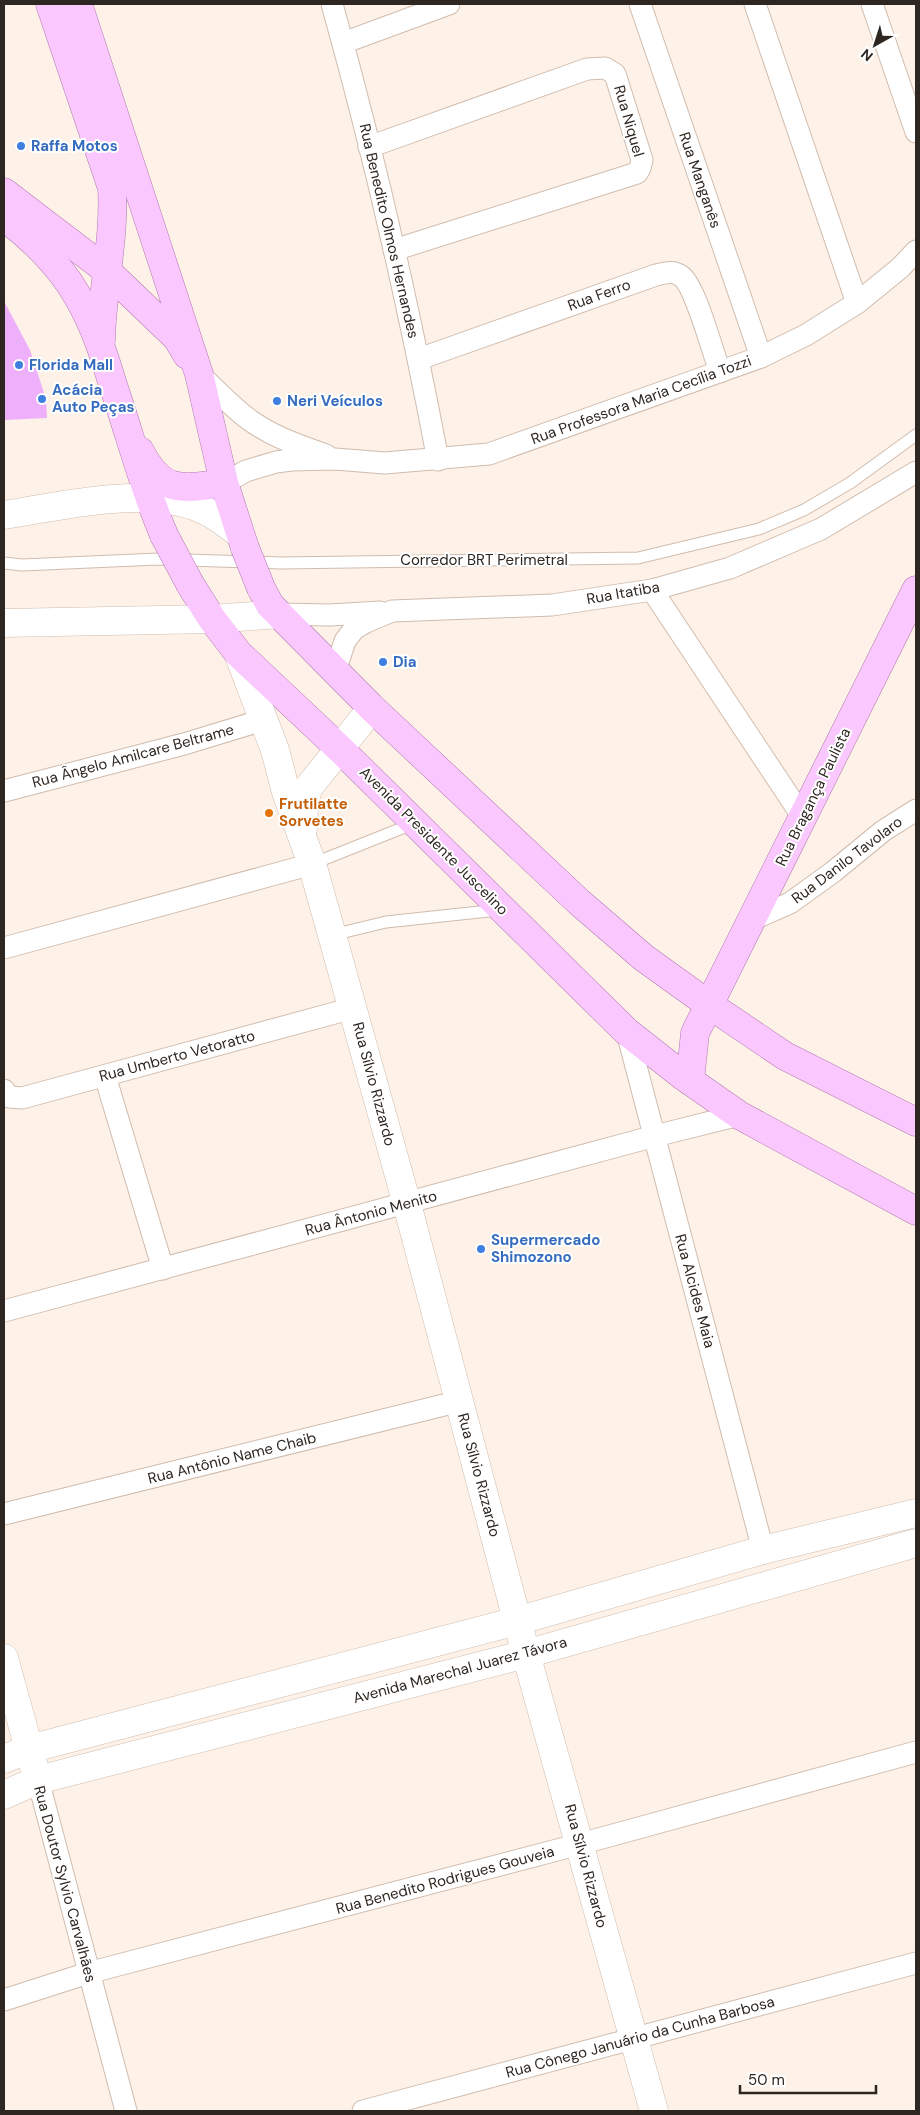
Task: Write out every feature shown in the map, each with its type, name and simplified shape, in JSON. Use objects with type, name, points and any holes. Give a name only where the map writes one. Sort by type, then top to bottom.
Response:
[{"type":"main road","points":[[50,4],[108,170],[112,188],[114,216],[106,270],[101,331]]},
{"type":"main road","points":[[78,4],[199,374],[224,482],[242,541],[270,605],[372,708],[579,902],[644,958],[785,1056],[914,1117]]},
{"type":"main road","points":[[4,192],[106,270],[177,338],[199,374]]},
{"type":"main road","points":[[70,243],[114,216]]},
{"type":"main road","name":"Avenida Presidente Juscelino","points":[[4,217],[36,245],[61,271],[101,331],[148,497],[164,535],[190,584],[212,619],[238,653],[336,753],[415,823],[627,1032],[690,1081],[739,1115],[916,1211]]},
{"type":"main road","points":[[101,331],[109,309],[120,307],[132,311],[177,338]]},
{"type":"main road","points":[[127,426],[149,469],[159,479],[178,487],[224,482]]},
{"type":"main road","points":[[191,487],[218,454]]},
{"type":"main road","name":"Rua Bragança Paulista","points":[[690,1081],[695,1033],[708,1004],[749,921],[770,884],[802,816],[916,590]]},
{"type":"street","name":"Rua Benedito Olmos Hernandes","points":[[332,4],[394,250],[419,359],[438,460]]},
{"type":"street","points":[[343,43],[449,4]]},
{"type":"street","name":"Rua Manganês","points":[[640,4],[761,357]]},
{"type":"street","points":[[756,4],[858,303]]},
{"type":"street","points":[[872,4],[916,132]]},
{"type":"street","name":"Rua Niquel","points":[[369,147],[587,70],[605,68],[615,74],[642,160],[637,173],[394,250]]},
{"type":"street","name":"Rua Professora Maria Cecília Tozzi","points":[[224,482],[246,471],[276,462],[335,459],[385,463],[438,460],[489,454],[761,357],[806,335],[858,303],[900,268],[916,251]]},
{"type":"street","name":"Rua Ferro","points":[[419,359],[656,274],[672,271],[683,276],[692,292],[720,372]]},
{"type":"street","name":"Rua Professora Maria Cecília Tozzi","points":[[199,374],[254,423],[275,435],[335,459]]},
{"type":"street","name":"Rua Itatiba","points":[[334,671],[345,641],[354,630],[366,622],[392,611],[552,605],[652,590],[730,568],[821,529],[916,472]]},
{"type":"street","points":[[4,515],[85,503],[148,497],[190,504],[212,515],[242,541]]},
{"type":"street","points":[[652,590],[802,816]]},
{"type":"street","points":[[4,623],[212,619],[279,614],[330,615],[392,611]]},
{"type":"street","name":"Rua Sílvio Rizzardo","points":[[238,653],[267,730],[308,852],[353,1008],[460,1401],[526,1654],[654,2111]]},
{"type":"street","name":"Rua Sílvio Rizzardo","points":[[308,852],[305,797],[308,788],[372,708]]},
{"type":"street","points":[[267,730],[298,769],[308,772],[317,768],[336,753]]},
{"type":"street","name":"Rua Ângelo Amilcare Beltrame","points":[[4,791],[184,744],[267,730]]},
{"type":"street","name":"Rua Danilo Tavolaro","points":[[749,921],[790,903],[833,872],[882,831],[916,810]]},
{"type":"street","points":[[4,948],[308,852]]},
{"type":"street","name":"Rua Umberto Vetoratto","points":[[4,1090],[9,1097],[22,1098],[353,1008]]},
{"type":"street","name":"Rua Alcides Maia","points":[[627,1032],[763,1550]]},
{"type":"street","points":[[105,1076],[163,1268]]},
{"type":"street","name":"Rua Ântonio Menito","points":[[4,1311],[739,1115]]},
{"type":"street","name":"Rua Antônio Name Chaib","points":[[4,1514],[460,1401]]},
{"type":"street","points":[[4,1759],[29,1749],[517,1620],[763,1550],[916,1513]]},
{"type":"street","name":"Avenida Marechal Juarez Távora","points":[[4,1795],[38,1780],[526,1654],[916,1543]]},
{"type":"street","name":"Rua Doutor Sylvio Carvalhães","points":[[4,1658],[126,2111]]},
{"type":"street","name":"Rua Benedito Rodrigues Gouveia","points":[[4,2000],[88,1973],[580,1844],[916,1752]]},
{"type":"street","name":"Rua Cônego Januário da Cunha Barbosa","points":[[363,2111],[633,2040],[916,1962]]},
{"type":"lane","name":"Corredor BRT Perimetral","points":[[4,563],[22,565],[177,560],[282,563],[638,558],[759,530],[804,510],[850,484],[916,435]]},
{"type":"lane","name":"Corredor BRT Perimetral","points":[[4,572],[22,565]]},
{"type":"lane","points":[[308,852],[415,823]]},
{"type":"lane","points":[[332,935],[386,922],[503,909]]},
{"type":"building","name":"Florida Mall","points":[[4,301],[30,350],[46,399],[47,418],[4,420]]},
{"type":"place","name":"Raffa Motos","points":[[21,146]]},
{"type":"place","name":"Florida Mall","points":[[19,365]]},
{"type":"place","name":"Acácia Auto Peças","points":[[42,399]]},
{"type":"place","name":"Neri Veículos","points":[[277,401]]},
{"type":"place","name":"Dia","points":[[383,662]]},
{"type":"place","name":"Frutilatte Sorvetes","points":[[269,813]]},
{"type":"place","name":"Supermercado Shimozono","points":[[481,1249]]}]
